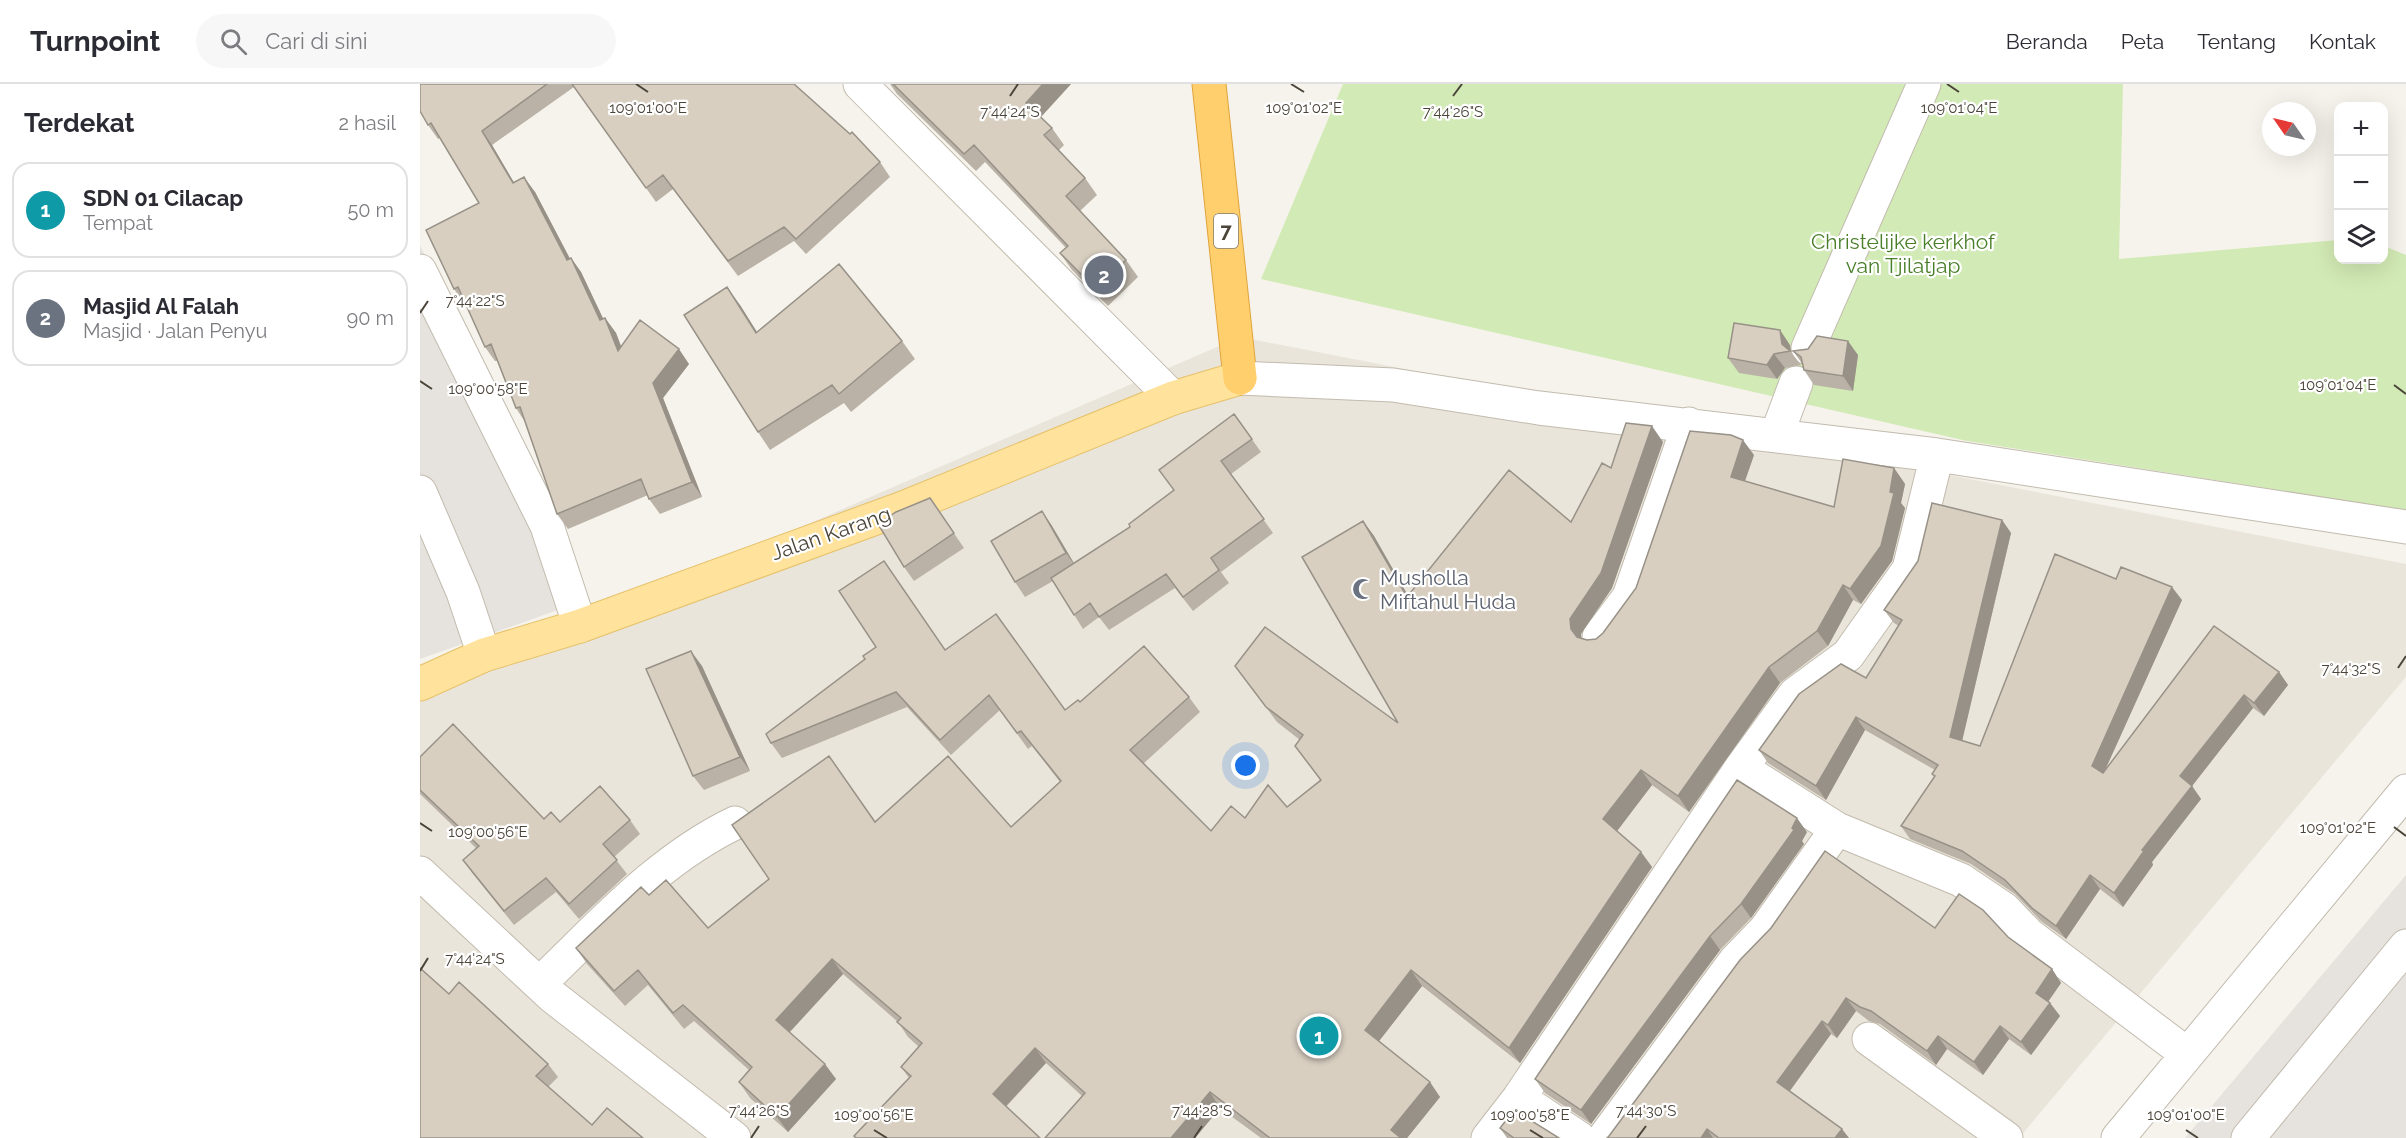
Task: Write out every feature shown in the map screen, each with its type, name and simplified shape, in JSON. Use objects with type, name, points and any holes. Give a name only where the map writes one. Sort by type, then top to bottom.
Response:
[{"type":"highway","name":"7","points":[[1209,84],[1240,378]]},
{"type":"main road","name":"Jalan Karang","points":[[420,684],[484,655],[580,626],[827,533],[903,508],[1173,398],[1240,378]]},
{"type":"street","points":[[860,84],[1173,398]]},
{"type":"street","points":[[1808,348],[1924,84]]},
{"type":"street","points":[[420,271],[547,526],[580,626]]},
{"type":"street","points":[[1240,378],[1393,385],[1539,408],[1777,434],[1937,455],[2406,527]]},
{"type":"street","points":[[1777,434],[1796,382]]},
{"type":"street","points":[[1599,638],[1629,597],[1689,424]]},
{"type":"street","points":[[1488,1138],[1519,1098],[1741,768],[1795,694],[1848,655],[1909,569],[1937,455]]},
{"type":"street","points":[[420,492],[464,592],[484,655]]},
{"type":"street","points":[[1741,768],[1837,829],[1961,880],[2004,909],[2029,935],[2187,1054]]},
{"type":"street","points":[[2118,1138],[2406,791]]},
{"type":"street","points":[[539,984],[661,870],[685,851],[735,823]]},
{"type":"street","points":[[1604,1138],[1735,961],[1765,930],[1837,829]]},
{"type":"street","points":[[420,873],[539,984],[734,1138]]},
{"type":"street","points":[[2248,1138],[2406,946]]},
{"type":"street","points":[[1869,1039],[2006,1138]]},
{"type":"street","points":[[1519,1098],[1579,1138]]},
{"type":"shaded area","points":[[420,245],[580,602],[420,659]]},
{"type":"shaded area","points":[[1240,337],[2406,564],[2406,677],[2019,1138],[420,1138],[420,692]]},
{"type":"shaded area","points":[[2406,875],[2406,1138],[2185,1138]]},
{"type":"green space","name":"Christelijke kerkhof van Tjilatjap","points":[[1343,84],[2123,84],[2119,259],[2334,240],[2334,264],[2388,264],[2388,248],[2406,255],[2406,510],[1967,441],[1261,279]]},
{"type":"building","points":[[420,84],[547,84],[482,131],[513,183],[524,177],[567,260],[571,258],[600,320],[605,318],[618,351],[640,320],[679,349],[653,383],[692,482],[649,499],[641,479],[557,514],[520,407],[516,408],[491,344],[485,347],[458,287],[454,289],[426,230],[479,203],[431,123],[428,125],[420,111]]},
{"type":"building","points":[[572,84],[794,84],[850,134],[852,132],[880,162],[796,239],[784,227],[728,261],[663,175],[646,188]]},
{"type":"building","points":[[893,84],[1043,84],[1026,103],[1052,128],[1044,135],[1085,178],[1066,196],[1126,260],[1096,289],[1060,253],[1068,246],[974,145],[964,154]]},
{"type":"building","points":[[839,264],[902,341],[839,394],[832,385],[758,432],[684,315],[727,287],[756,333]]},
{"type":"building","points":[[1734,323],[1780,330],[1782,344],[1790,351],[1774,354],[1767,365],[1728,358]]},
{"type":"building","points":[[1817,336],[1848,341],[1843,376],[1804,370],[1801,357],[1793,351],[1808,349]]},
{"type":"building","points":[[1234,414],[1252,439],[1221,461],[1264,519],[1211,558],[1219,570],[1183,597],[1166,574],[1099,617],[1090,603],[1074,615],[1051,578],[1130,527],[1129,524],[1174,490],[1159,470]]},
{"type":"building","points":[[1626,423],[1652,426],[1601,573],[1570,619],[1571,629],[1577,637],[1587,640],[1596,639],[1603,633],[1636,588],[1690,431],[1731,435],[1743,440],[1731,477],[1834,507],[1843,459],[1894,468],[1890,492],[1894,493],[1881,546],[1850,589],[1843,585],[1817,631],[1769,667],[1678,796],[1641,770],[1603,819],[1641,852],[1509,1048],[1411,970],[1365,1030],[1430,1082],[1391,1130],[1401,1138],[1270,1138],[1210,1092],[1171,1138],[1045,1138],[1085,1093],[1035,1048],[993,1094],[1040,1138],[856,1138],[854,1136],[911,1076],[901,1067],[922,1043],[897,1022],[901,1018],[832,959],[776,1020],[825,1064],[777,1117],[739,1082],[752,1067],[683,1005],[673,1013],[638,970],[614,991],[576,948],[641,887],[649,895],[666,880],[708,928],[769,879],[732,825],[829,756],[875,822],[948,756],[1011,827],[1061,781],[1021,731],[1017,733],[989,695],[940,740],[896,692],[771,743],[766,734],[865,659],[863,656],[876,647],[839,591],[884,561],[945,650],[996,614],[1065,710],[1078,700],[1080,702],[1144,646],[1189,697],[1130,750],[1211,831],[1231,806],[1245,818],[1268,785],[1287,807],[1321,780],[1295,746],[1303,735],[1266,707],[1235,666],[1265,627],[1398,723],[1302,557],[1363,521],[1407,597],[1509,470],[1571,522],[1602,463],[1611,468]]},
{"type":"building","points":[[930,498],[954,533],[904,567],[878,524],[896,512]]},
{"type":"building","points":[[1932,503],[2002,520],[1950,737],[1980,746],[2055,554],[2116,579],[2121,567],[2172,587],[2092,766],[2103,773],[2214,626],[2279,672],[2254,703],[2244,695],[2180,776],[2192,786],[2142,850],[2144,851],[2114,893],[2090,875],[2056,926],[2032,908],[2005,880],[1962,851],[1901,826],[1935,776],[1932,774],[1938,765],[1856,717],[1816,786],[1759,750],[1799,694],[1841,664],[1866,678],[1902,620],[1884,610],[1918,561]]},
{"type":"building","points":[[1042,511],[1066,553],[1015,582],[991,541]]},
{"type":"building","points":[[691,651],[740,757],[693,776],[646,669]]},
{"type":"building","points":[[453,724],[544,819],[551,812],[560,822],[600,786],[630,820],[603,844],[617,860],[569,904],[546,878],[504,911],[463,860],[479,846],[420,790],[420,757]]},
{"type":"building","points":[[1737,780],[1797,818],[1792,828],[1794,830],[1741,904],[1710,936],[1581,1110],[1535,1079]]},
{"type":"building","points":[[1825,851],[1935,928],[1959,894],[1983,910],[2008,937],[2052,969],[2036,993],[2050,1003],[2021,1042],[2000,1026],[1974,1062],[1938,1036],[1927,1051],[1871,1011],[1846,998],[1828,1025],[1822,1021],[1777,1082],[1842,1129],[1835,1138],[1719,1138],[1707,1129],[1701,1138],[1607,1138],[1740,960],[1771,928]]},
{"type":"building","points":[[420,968],[449,994],[459,982],[548,1064],[536,1076],[592,1125],[607,1108],[643,1138],[420,1138]]},
{"type":"building","points":[[1514,1110],[1559,1138],[1514,1138],[1500,1128]]},
{"type":"place","name":"Masjid Al Falah","points":[[1104,275]]},
{"type":"place","name":"Musholla Miftahul Huda","points":[[1363,589]]},
{"type":"place","name":"SDN 01 Cilacap","points":[[1319,1036]]}]
